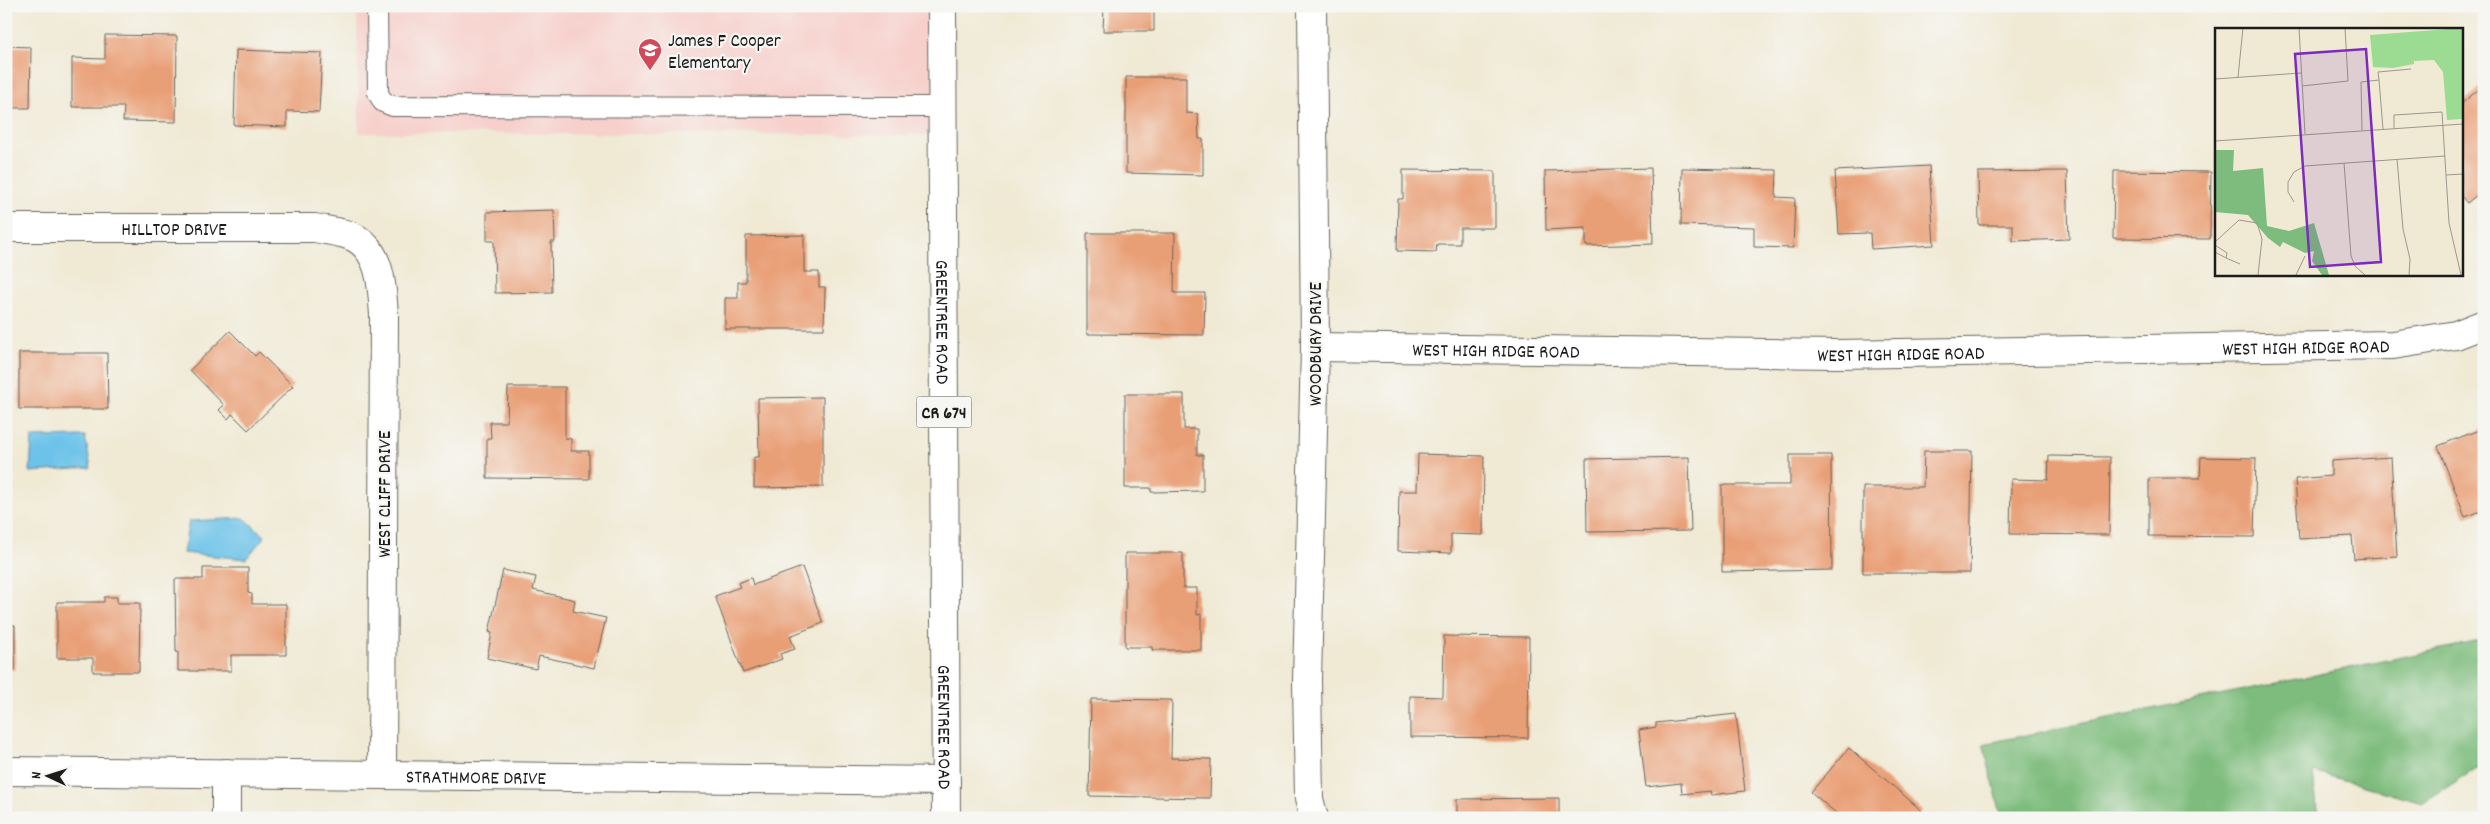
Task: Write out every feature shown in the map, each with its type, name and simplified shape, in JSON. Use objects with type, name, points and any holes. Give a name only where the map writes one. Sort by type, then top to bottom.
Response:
[{"type":"street","name":"GREENTREE ROAD","points":[[942,6],[946,818]]},
{"type":"street","name":"WOODBURY DRIVE","points":[[1312,6],[1315,347],[1307,681],[1309,799],[1314,818]]},
{"type":"street","name":"HILLTOP DRIVE","points":[[6,228],[315,228],[340,234]]},
{"type":"street","name":"WEST CLIFF DRIVE","points":[[340,234],[357,239],[370,251],[378,267],[382,284],[384,315],[382,775]]},
{"type":"street","name":"WEST HIGH RIDGE ROAD","points":[[1315,347],[1837,354],[2393,345],[2456,335],[2484,324]]},
{"type":"street","name":"STRATHMORE DRIVE","points":[[6,771],[946,781]]},
{"type":"street","points":[[226,773],[226,818]]},
{"type":"lane","points":[[377,6],[378,93],[383,102],[393,106],[942,107]]},
{"type":"shaded area","name":"James F Cooper Elementary","points":[[357,6],[942,6],[942,135],[359,133]]},
{"type":"green space","points":[[2484,640],[2484,764],[2422,803],[2313,771],[2318,818],[2002,818],[1983,744]]},
{"type":"water","points":[[85,436],[91,468],[30,472],[32,437]]},
{"type":"water","points":[[244,518],[265,536],[246,559],[183,553],[189,521]]},
{"type":"building","points":[[1104,6],[1154,6],[1154,31],[1103,31]]},
{"type":"building","points":[[105,35],[177,36],[176,122],[123,121],[124,107],[72,107],[72,58],[105,59]]},
{"type":"building","points":[[6,46],[31,47],[30,108],[6,108]]},
{"type":"building","points":[[236,50],[322,53],[319,112],[287,111],[287,127],[234,125]]},
{"type":"building","points":[[1126,77],[1186,77],[1186,113],[1198,114],[1199,139],[1203,139],[1203,175],[1126,173]]},
{"type":"building","points":[[2484,85],[2484,189],[2467,203],[2462,197],[2462,103]]},
{"type":"building","points":[[1929,166],[1934,245],[1871,249],[1870,233],[1839,234],[1835,171]]},
{"type":"building","points":[[1651,168],[1653,244],[1586,246],[1586,228],[1546,230],[1545,171]]},
{"type":"building","points":[[1682,168],[1777,170],[1776,197],[1795,198],[1793,248],[1754,247],[1754,227],[1681,225]]},
{"type":"building","points":[[1403,170],[1495,171],[1495,228],[1460,228],[1460,244],[1437,244],[1436,252],[1397,251],[1398,199],[1403,199]]},
{"type":"building","points":[[2067,171],[2069,239],[2013,241],[2013,225],[1979,225],[1978,172]]},
{"type":"building","points":[[2114,171],[2211,172],[2210,239],[2113,238]]},
{"type":"building","points":[[554,210],[555,242],[551,242],[552,292],[495,293],[494,241],[487,241],[487,212]]},
{"type":"building","points":[[1087,233],[1175,233],[1174,293],[1205,293],[1204,335],[1087,334]]},
{"type":"building","points":[[804,235],[804,272],[819,272],[819,287],[825,287],[824,329],[725,329],[725,298],[738,298],[738,282],[746,282],[746,236]]},
{"type":"building","points":[[230,331],[255,356],[259,352],[293,386],[248,430],[232,414],[228,419],[219,410],[224,405],[190,370]]},
{"type":"building","points":[[19,353],[107,353],[108,409],[19,409]]},
{"type":"building","points":[[508,387],[565,387],[565,438],[571,439],[571,451],[589,451],[589,479],[487,478],[487,438],[491,438],[490,422],[507,422]]},
{"type":"building","points":[[1125,394],[1184,394],[1184,429],[1197,429],[1197,455],[1203,455],[1203,491],[1151,492],[1151,488],[1125,488]]},
{"type":"building","points":[[823,397],[823,487],[754,488],[754,457],[759,457],[758,398]]},
{"type":"building","points":[[2484,428],[2484,510],[2465,517],[2438,446]]},
{"type":"building","points":[[1924,451],[1972,451],[1970,573],[1863,573],[1863,487],[1923,487]]},
{"type":"building","points":[[1418,454],[1484,456],[1483,535],[1451,534],[1451,553],[1398,551],[1399,491],[1417,491]]},
{"type":"building","points":[[1790,455],[1831,455],[1832,570],[1722,572],[1722,485],[1790,485]]},
{"type":"building","points":[[2049,456],[2110,457],[2109,535],[2010,534],[2011,479],[2048,480]]},
{"type":"building","points":[[1689,457],[1691,531],[1587,532],[1586,459]]},
{"type":"building","points":[[2201,457],[2256,458],[2254,537],[2149,536],[2149,478],[2200,478]]},
{"type":"building","points":[[2391,457],[2397,556],[2354,559],[2352,536],[2299,539],[2295,479],[2331,476],[2331,461]]},
{"type":"building","points":[[1125,553],[1183,553],[1183,588],[1197,588],[1197,615],[1201,614],[1201,650],[1152,650],[1152,647],[1125,647]]},
{"type":"building","points":[[802,567],[823,623],[790,636],[795,649],[780,654],[782,659],[743,673],[715,596],[740,587],[738,583],[751,578],[753,585]]},
{"type":"building","points":[[203,568],[248,568],[248,593],[252,594],[252,604],[286,604],[286,655],[231,655],[231,671],[178,671],[175,579],[203,579]]},
{"type":"building","points":[[503,570],[536,577],[533,590],[575,600],[573,611],[606,618],[594,668],[539,656],[536,669],[487,658],[492,633],[489,632]]},
{"type":"building","points":[[104,597],[117,597],[117,603],[140,603],[139,672],[93,672],[93,658],[57,658],[57,602],[104,602]]},
{"type":"building","points":[[6,625],[15,625],[15,670],[6,670]]},
{"type":"building","points":[[1444,636],[1529,637],[1528,738],[1410,737],[1410,696],[1443,697]]},
{"type":"building","points":[[1091,699],[1172,700],[1171,758],[1211,759],[1210,798],[1089,796]]},
{"type":"building","points":[[1736,714],[1745,791],[1711,795],[1710,791],[1682,794],[1681,783],[1646,787],[1639,730],[1656,727],[1656,723]]},
{"type":"building","points":[[1849,748],[1922,811],[1916,818],[1833,818],[1837,814],[1811,792]]},
{"type":"building","points":[[1559,798],[1559,818],[1457,818],[1457,799]]},
{"type":"place","name":"James F Cooper Elementary","points":[[650,71]]}]
